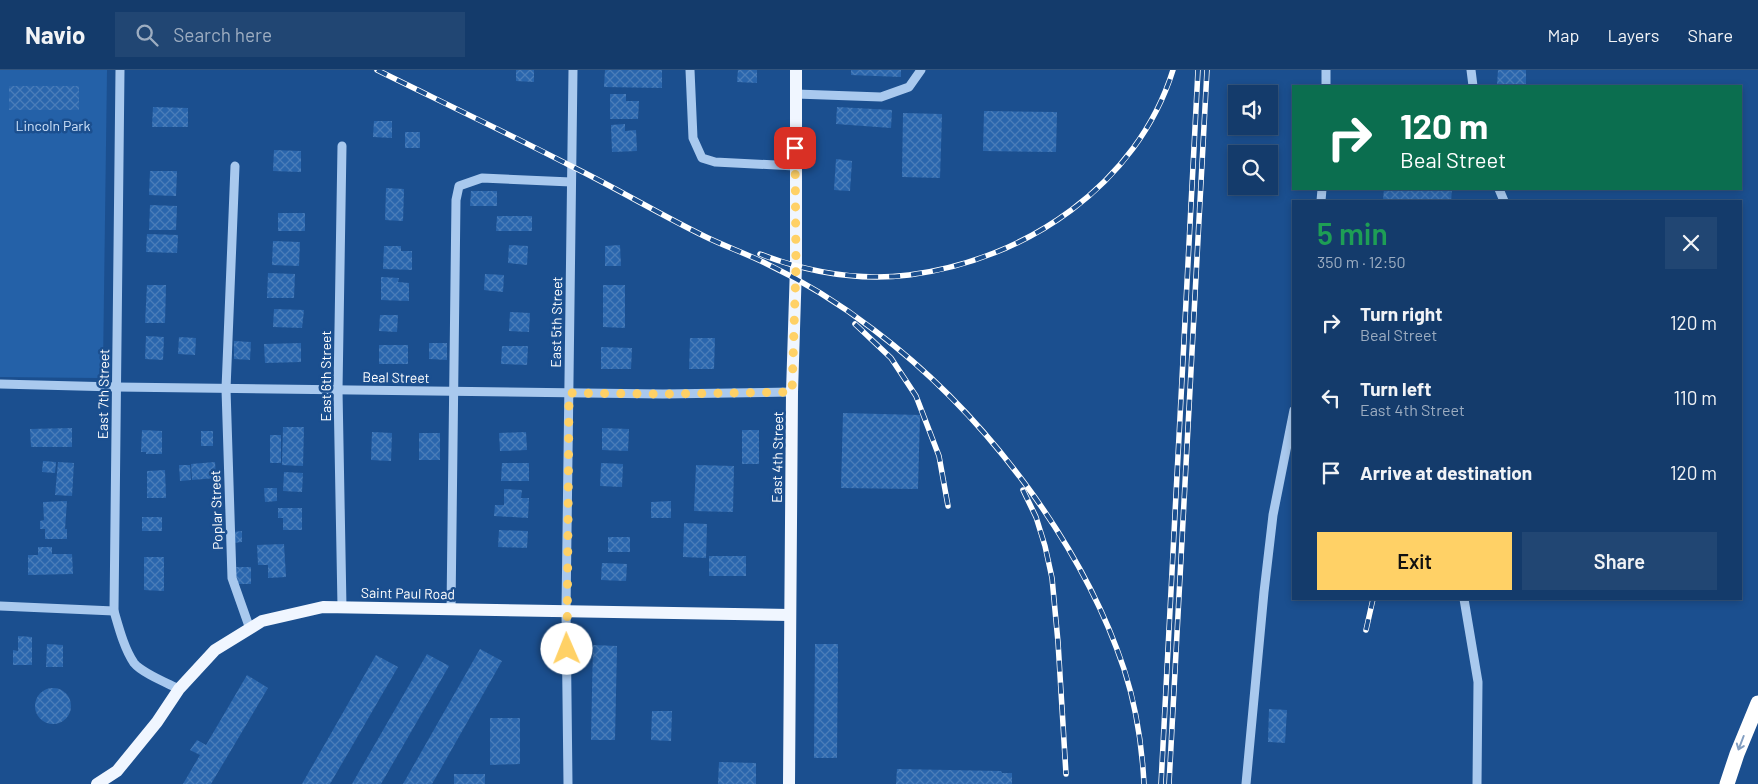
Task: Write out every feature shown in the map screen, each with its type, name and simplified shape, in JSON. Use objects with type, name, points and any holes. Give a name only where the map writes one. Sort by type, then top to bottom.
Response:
[{"type":"highway","points":[[1727,784],[1758,703]]},
{"type":"main road","name":"East 4th Street","points":[[789,784],[792,392],[796,266],[796,70]]},
{"type":"main road","name":"Saint Paul Road","points":[[97,784],[117,771],[157,722],[179,689],[215,650],[262,621],[323,607],[790,615]]},
{"type":"street","name":"East 7th Street","points":[[120,70],[114,610],[124,642],[135,664],[179,689]]},
{"type":"street","name":"East 5th Street","points":[[568,784],[566,611],[573,70]]},
{"type":"street","points":[[690,70],[693,138],[702,158],[715,162],[795,166]]},
{"type":"street","points":[[796,94],[881,96],[908,87],[922,70]]},
{"type":"street","points":[[1326,70],[1326,85]]},
{"type":"street","points":[[1471,70],[1474,85]]},
{"type":"street","name":"East 6th Street","points":[[342,146],[338,390],[342,607]]},
{"type":"street","name":"Poplar Street","points":[[235,166],[226,389],[232,578],[250,629]]},
{"type":"street","points":[[451,609],[456,200],[459,186],[482,178],[571,182]]},
{"type":"street","name":"Beal Street","points":[[0,384],[454,392],[663,394],[792,392]]},
{"type":"street","points":[[1246,784],[1273,515],[1292,420]]},
{"type":"street","points":[[1464,600],[1478,682],[1477,784]]},
{"type":"street","points":[[0,606],[114,610]]},
{"type":"green space","name":"Lincoln Park","points":[[0,70],[107,70],[103,367],[102,373],[98,378],[0,377]]},
{"type":"building","points":[[516,70],[534,70],[534,82],[516,81]]},
{"type":"building","points":[[605,70],[662,70],[662,88],[604,87]]},
{"type":"building","points":[[738,70],[757,70],[757,83],[737,82]]},
{"type":"building","points":[[851,70],[901,70],[901,77],[851,75]]},
{"type":"building","points":[[1498,70],[1526,70],[1526,85],[1497,85]]},
{"type":"building","points":[[9,86],[79,86],[79,110],[9,110]]},
{"type":"building","points":[[610,94],[626,94],[626,101],[639,101],[638,119],[610,119]]},
{"type":"building","points":[[153,107],[188,108],[188,127],[152,127]]},
{"type":"building","points":[[837,107],[892,110],[891,128],[836,124]]},
{"type":"building","points":[[984,111],[1057,112],[1056,152],[983,151]]},
{"type":"building","points":[[903,113],[942,114],[940,178],[902,177]]},
{"type":"building","points":[[374,121],[392,121],[392,138],[373,137]]},
{"type":"building","points":[[625,124],[625,131],[636,130],[637,151],[612,152],[611,125]]},
{"type":"building","points":[[405,132],[420,132],[420,148],[405,148]]},
{"type":"building","points":[[274,150],[301,151],[301,172],[273,171]]},
{"type":"building","points":[[836,159],[852,161],[850,191],[834,190]]},
{"type":"building","points":[[150,171],[177,171],[176,196],[149,195]]},
{"type":"building","points":[[386,188],[404,189],[403,221],[385,220]]},
{"type":"building","points":[[1384,190],[1452,190],[1451,200],[1383,200]]},
{"type":"building","points":[[471,191],[497,191],[497,206],[470,206]]},
{"type":"building","points":[[150,205],[177,206],[176,230],[149,230]]},
{"type":"building","points":[[278,213],[305,213],[305,231],[278,231]]},
{"type":"building","points":[[497,216],[532,216],[532,231],[496,231]]},
{"type":"building","points":[[147,234],[178,235],[177,253],[146,252]]},
{"type":"building","points":[[273,241],[300,242],[299,266],[272,265]]},
{"type":"building","points":[[509,245],[528,246],[527,265],[508,263]]},
{"type":"building","points":[[620,245],[621,266],[605,266],[605,246]]},
{"type":"building","points":[[384,246],[401,246],[401,251],[412,251],[412,270],[383,269]]},
{"type":"building","points":[[268,273],[295,274],[294,298],[267,298]]},
{"type":"building","points":[[485,274],[504,275],[503,292],[484,290]]},
{"type":"building","points":[[381,277],[399,278],[398,282],[409,283],[409,301],[381,300]]},
{"type":"building","points":[[147,285],[166,285],[165,323],[145,323]]},
{"type":"building","points":[[603,285],[625,285],[625,328],[603,327]]},
{"type":"building","points":[[274,309],[304,310],[302,328],[273,327]]},
{"type":"building","points":[[510,312],[530,313],[529,332],[509,331]]},
{"type":"building","points":[[380,315],[398,315],[397,332],[379,331]]},
{"type":"building","points":[[146,336],[164,337],[163,360],[145,359]]},
{"type":"building","points":[[179,337],[196,338],[195,355],[178,354]]},
{"type":"building","points":[[690,338],[715,338],[714,369],[689,369]]},
{"type":"building","points":[[234,341],[251,342],[250,360],[234,359]]},
{"type":"building","points":[[301,343],[301,362],[265,363],[264,344]]},
{"type":"building","points":[[429,343],[447,343],[447,360],[429,359]]},
{"type":"building","points":[[379,345],[408,345],[408,364],[379,364]]},
{"type":"building","points":[[502,346],[528,346],[527,365],[501,364]]},
{"type":"building","points":[[601,347],[632,348],[631,369],[601,369]]},
{"type":"building","points":[[843,413],[920,415],[918,489],[841,488]]},
{"type":"building","points":[[283,427],[304,427],[303,466],[282,465]]},
{"type":"building","points":[[72,428],[72,447],[31,447],[30,429]]},
{"type":"building","points":[[602,428],[629,429],[628,451],[602,450]]},
{"type":"building","points":[[142,430],[162,431],[162,454],[146,454],[146,452],[141,452]]},
{"type":"building","points":[[742,430],[759,430],[759,464],[742,464]]},
{"type":"building","points":[[201,431],[213,431],[213,446],[201,446]]},
{"type":"building","points":[[372,432],[392,433],[391,461],[371,460]]},
{"type":"building","points":[[526,432],[527,450],[500,451],[499,433]]},
{"type":"building","points":[[419,433],[440,433],[440,460],[419,460]]},
{"type":"building","points":[[270,435],[281,435],[281,463],[270,463]]},
{"type":"building","points":[[43,461],[56,462],[55,473],[42,472]]},
{"type":"building","points":[[58,462],[74,463],[72,496],[55,495]]},
{"type":"building","points":[[215,462],[216,478],[192,480],[191,464]]},
{"type":"building","points":[[502,463],[529,463],[529,481],[501,481]]},
{"type":"building","points":[[601,463],[623,464],[622,487],[600,486]]},
{"type":"building","points":[[179,465],[190,465],[191,480],[180,481]]},
{"type":"building","points":[[696,465],[734,466],[733,512],[694,511]]},
{"type":"building","points":[[165,470],[166,498],[147,498],[147,471]]},
{"type":"building","points":[[284,472],[303,473],[302,492],[283,491]]},
{"type":"building","points":[[264,488],[277,488],[277,501],[265,502]]},
{"type":"building","points":[[504,489],[522,490],[521,498],[529,498],[528,518],[494,516],[495,505],[504,505]]},
{"type":"building","points":[[67,501],[65,529],[67,529],[67,539],[45,539],[45,529],[40,529],[40,521],[44,520],[43,502]]},
{"type":"building","points":[[671,501],[671,518],[651,518],[651,502]]},
{"type":"building","points":[[278,508],[302,508],[302,530],[283,530],[283,518],[278,518]]},
{"type":"building","points":[[142,517],[162,517],[162,531],[142,531]]},
{"type":"building","points":[[684,523],[707,524],[706,558],[683,557]]},
{"type":"building","points":[[499,530],[528,531],[527,548],[498,547]]},
{"type":"building","points":[[242,531],[242,542],[233,543],[233,532]]},
{"type":"building","points":[[608,537],[630,537],[630,552],[608,552]]},
{"type":"building","points":[[284,544],[286,577],[268,578],[268,565],[258,565],[257,545]]},
{"type":"building","points":[[38,547],[52,547],[52,554],[72,554],[73,574],[28,575],[28,555],[38,555]]},
{"type":"building","points":[[709,556],[746,556],[746,576],[709,576]]},
{"type":"building","points":[[144,557],[164,557],[164,591],[144,590]]},
{"type":"building","points":[[602,563],[627,564],[626,581],[601,580]]},
{"type":"building","points":[[235,567],[251,567],[251,584],[235,584]]},
{"type":"building","points":[[18,636],[32,637],[32,665],[13,665],[13,650],[18,651]]},
{"type":"building","points":[[47,644],[63,645],[63,667],[46,667]]},
{"type":"building","points":[[815,644],[838,644],[837,758],[814,758]]},
{"type":"building","points":[[593,645],[617,646],[615,740],[591,740]]},
{"type":"building","points":[[480,649],[502,661],[432,784],[403,784]]},
{"type":"building","points":[[427,654],[449,666],[381,784],[352,784]]},
{"type":"building","points":[[376,655],[398,667],[330,784],[302,784]]},
{"type":"building","points":[[247,675],[268,688],[211,784],[183,784],[200,755],[190,750],[197,740],[206,745]]},
{"type":"building","points":[[53,688],[60,689],[66,693],[70,699],[70,713],[66,719],[60,723],[53,724],[46,723],[40,719],[36,713],[35,706],[36,699],[40,693],[46,689]]},
{"type":"building","points":[[1269,709],[1287,710],[1285,743],[1268,742]]},
{"type":"building","points":[[652,711],[672,711],[671,741],[651,740]]},
{"type":"building","points":[[490,718],[520,718],[520,764],[490,765]]},
{"type":"building","points":[[719,762],[756,763],[756,784],[718,784]]},
{"type":"building","points":[[897,769],[1001,771],[1002,773],[1012,773],[1012,784],[896,784]]},
{"type":"building","points":[[454,774],[485,774],[485,784],[454,784]]},
{"type":"railway","points":[[377,70],[588,174],[704,236],[793,277],[848,311],[874,330],[953,399],[989,439],[1023,482],[1054,526],[1082,573],[1105,621],[1124,669],[1138,726],[1144,784]]},
{"type":"railway","points":[[760,254],[796,266],[833,274],[890,277],[952,267],[995,253],[1034,234],[1071,210],[1104,181],[1133,148],[1156,111],[1173,70]]},
{"type":"railway","points":[[1161,784],[1198,70]]},
{"type":"railway","points":[[1169,784],[1207,70]]},
{"type":"railway","points":[[855,324],[891,358],[916,396],[939,456],[948,506]]},
{"type":"railway","points":[[1023,490],[1036,517],[1052,578],[1066,774]]},
{"type":"railway","points":[[1366,630],[1373,600]]},
{"type":"route","points":[[567,649],[569,393],[792,392],[796,266],[795,148]]}]
